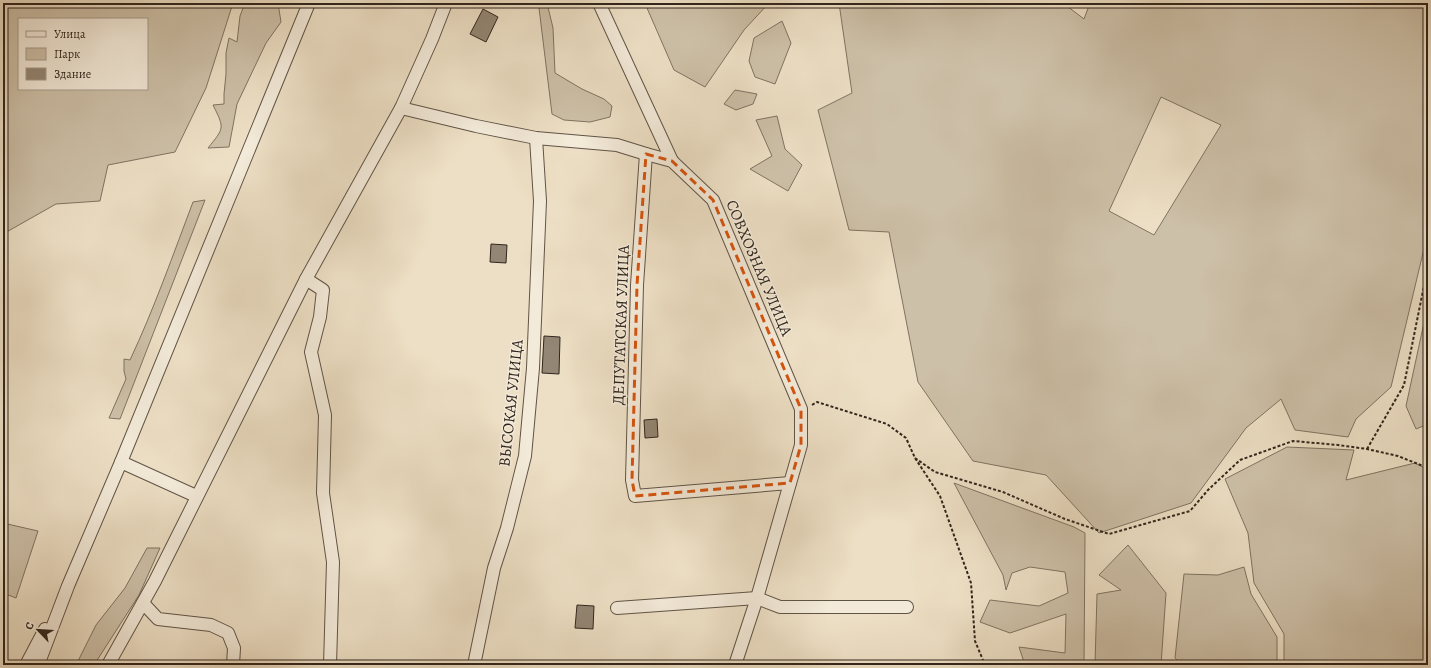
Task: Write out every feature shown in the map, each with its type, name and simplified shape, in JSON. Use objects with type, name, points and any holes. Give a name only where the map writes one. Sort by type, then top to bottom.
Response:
[{"type":"street","points":[[38,665],[68,586],[121,462],[309,3]]},
{"type":"street","points":[[108,665],[155,582],[196,496],[306,279],[401,108],[446,3]]},
{"type":"street","points":[[599,3],[669,151],[672,161]]},
{"type":"street","name":"СОВХОЗНАЯ УЛИЦА","points":[[401,108],[476,126],[536,138],[617,145],[672,161],[712,200],[801,409],[802,445],[757,598],[735,665]]},
{"type":"street","name":"ВЫСОКАЯ УЛИЦА","points":[[474,665],[494,568],[507,528],[525,456],[533,368],[540,201],[536,138]]},
{"type":"street","name":"ДЕПУТАТСКАЯ УЛИЦА","points":[[646,154],[637,284],[632,480],[636,496],[790,483]]},
{"type":"street","points":[[306,279],[323,290],[320,317],[311,352],[325,415],[323,492],[333,562],[330,665]]},
{"type":"street","points":[[121,462],[196,496]]},
{"type":"street","points":[[26,665],[68,586]]},
{"type":"street","points":[[617,608],[757,598],[780,607],[907,608]]},
{"type":"street","points":[[143,603],[158,619],[211,625],[228,633],[234,648],[234,665]]},
{"type":"path","points":[[1367,449],[1404,385],[1428,266]]},
{"type":"path","points":[[801,409],[817,402],[887,424],[906,438],[915,458],[940,496],[971,583],[976,641],[985,665]]},
{"type":"path","points":[[915,458],[935,472],[1003,492],[1065,519],[1109,534],[1190,511],[1208,490],[1240,460],[1293,441],[1338,444],[1367,449],[1398,456],[1428,468]]},
{"type":"highlighted area","points":[[646,154],[672,161],[713,200],[801,409],[801,445],[790,483],[635,496],[632,480],[637,285]]},
{"type":"green space","points":[[3,3],[233,3],[206,88],[175,152],[108,165],[100,201],[56,204],[3,234]]},
{"type":"green space","points":[[245,3],[278,3],[281,22],[266,43],[237,104],[229,147],[208,148],[220,132],[220,119],[213,105],[224,104],[226,53],[229,38],[237,42],[240,16]]},
{"type":"green space","points":[[547,3],[553,28],[555,73],[582,89],[604,99],[612,106],[610,117],[590,122],[564,120],[552,114],[539,8]]},
{"type":"green space","points":[[663,3],[769,3],[744,30],[705,87],[674,70],[647,8]]},
{"type":"green space","points":[[839,3],[1063,3],[1084,19],[1090,3],[1428,3],[1428,232],[1391,387],[1356,419],[1348,437],[1295,430],[1281,399],[1246,428],[1191,503],[1099,533],[1046,475],[973,461],[918,382],[889,232],[849,230],[818,110],[852,93]],"holes":[[[1161,97],[1221,125],[1154,235],[1109,211]]]},
{"type":"green space","points":[[782,21],[791,43],[775,84],[755,77],[749,61],[754,38]]},
{"type":"green space","points":[[735,90],[757,94],[753,104],[736,110],[724,104]]},
{"type":"green space","points":[[777,116],[785,149],[802,165],[788,191],[750,169],[772,156],[756,120]]},
{"type":"green space","points":[[205,200],[120,419],[109,418],[126,379],[124,359],[130,360],[139,341],[193,202]]},
{"type":"green space","points":[[1428,304],[1428,424],[1416,429],[1406,406]]},
{"type":"green space","points":[[1287,447],[1354,450],[1346,480],[1415,463],[1428,470],[1428,665],[1284,665],[1284,634],[1254,583],[1248,533],[1225,479]]},
{"type":"green space","points":[[954,483],[1074,527],[1085,533],[1084,665],[1025,665],[1019,647],[1065,653],[1066,614],[1010,633],[980,622],[990,600],[1039,606],[1068,593],[1065,572],[1030,567],[1012,573],[1006,590],[1003,575]]},
{"type":"green space","points":[[3,523],[38,531],[16,598],[3,593]]},
{"type":"green space","points":[[1128,545],[1166,593],[1161,665],[1095,665],[1097,594],[1121,590],[1099,575]]},
{"type":"green space","points":[[147,548],[160,548],[139,595],[94,665],[76,665],[96,625],[125,588]]},
{"type":"green space","points":[[1244,567],[1251,594],[1277,637],[1277,665],[1182,665],[1175,658],[1184,574],[1218,575]]},
{"type":"building","points":[[483,9],[498,17],[486,42],[470,34]]},
{"type":"building","points":[[491,244],[507,245],[506,263],[490,262]]},
{"type":"building","points":[[544,336],[560,337],[559,374],[542,373]]},
{"type":"building","points":[[657,419],[658,437],[645,438],[644,420]]},
{"type":"building","points":[[577,605],[594,606],[593,629],[575,628]]}]
